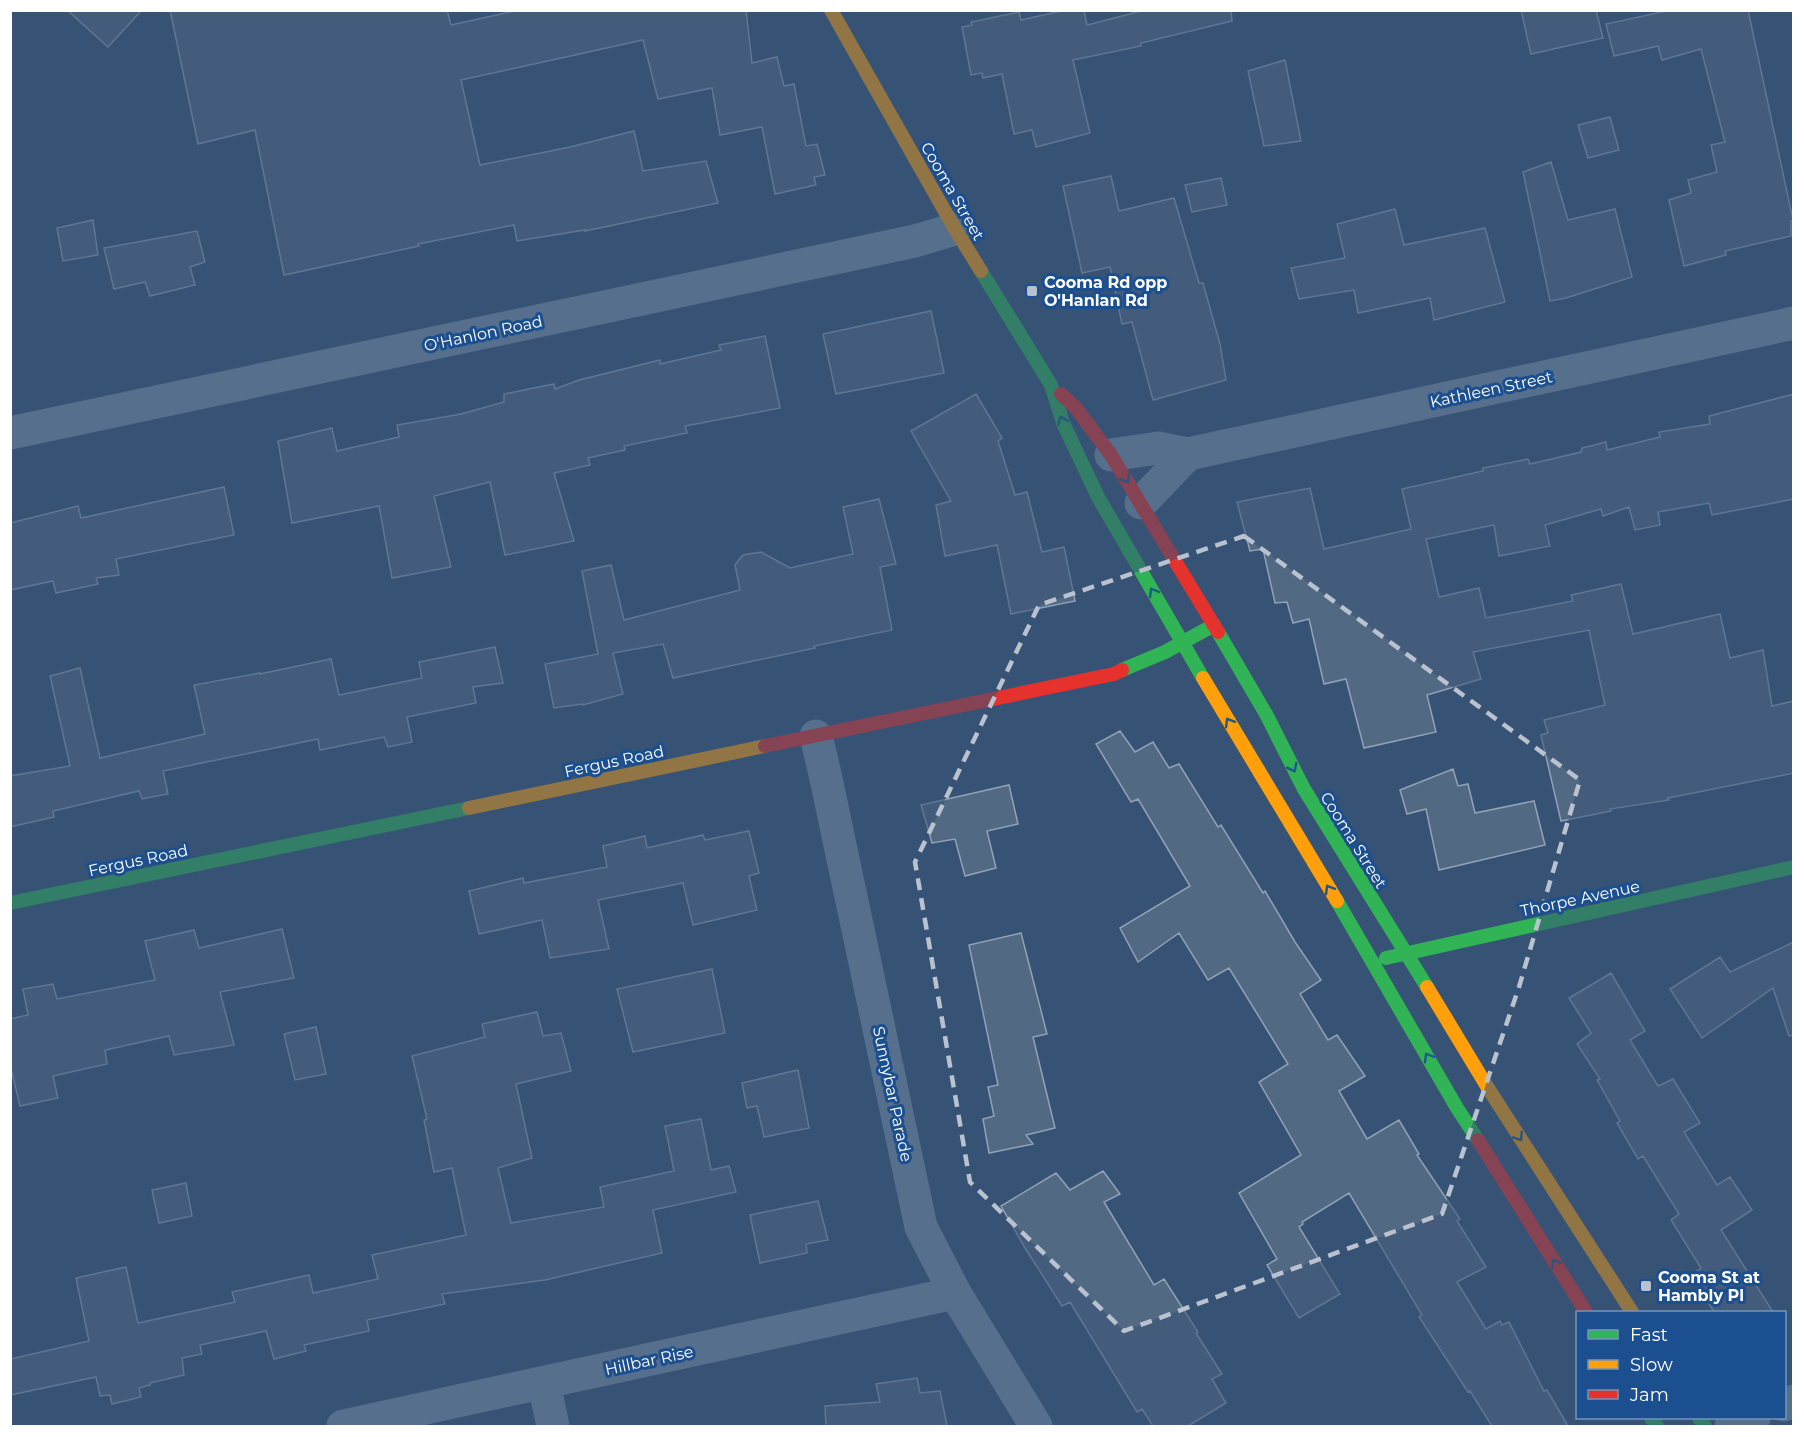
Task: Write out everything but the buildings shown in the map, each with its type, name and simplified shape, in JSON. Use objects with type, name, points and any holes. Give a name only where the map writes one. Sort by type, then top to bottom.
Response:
[{"type":"main road","name":"Cooma Street","points":[[831,10],[955,229],[1051,385],[1063,423],[1098,497],[1182,643],[1373,961],[1457,1108],[1585,1311]]},
{"type":"main road","name":"Cooma Street","points":[[1051,385],[1076,408],[1112,455],[1266,714],[1304,789],[1342,852],[1488,1088],[1631,1311]]},
{"type":"main road","name":"Fergus Road","points":[[10,903],[1114,674],[1156,656],[1214,625]]},
{"type":"main road","name":"Thorpe Avenue","points":[[1373,961],[1794,867]]},
{"type":"street","name":"O'Hanlon Road","points":[[10,433],[919,240],[955,229]]},
{"type":"street","name":"Kathleen Street","points":[[1112,455],[1158,448],[1188,454],[1794,323]]},
{"type":"street","points":[[1140,503],[1188,454]]},
{"type":"street","name":"Sunnybar Parade","points":[[816,736],[921,1227],[955,1293],[1035,1426]]},
{"type":"street","name":"Hillbar Rise","points":[[343,1426],[955,1293]]},
{"type":"street","points":[[544,1384],[553,1426]]},
{"type":"street","points":[[1731,1426],[1751,1419]]},
{"type":"highlighted area","points":[[1244,536],[1580,780],[1519,987],[1442,1214],[1124,1331],[970,1182],[915,862],[1039,605]]},
{"type":"traffic: fast","points":[[981,271],[1051,385],[1063,423],[1098,497],[1203,678]]},
{"type":"traffic: fast","points":[[1122,670],[1165,652],[1214,625]]},
{"type":"traffic: fast","points":[[1218,632],[1266,714],[1304,789],[1427,987]]},
{"type":"traffic: fast","points":[[10,903],[469,808]]},
{"type":"traffic: fast","points":[[1386,958],[1794,867]]},
{"type":"traffic: fast","points":[[1337,901],[1457,1108],[1478,1140]]},
{"type":"traffic: fast","points":[[1652,1419],[1657,1426]]},
{"type":"traffic: fast","points":[[1700,1419],[1705,1426]]},
{"type":"traffic: slow","points":[[831,10],[981,271]]},
{"type":"traffic: slow","points":[[1203,678],[1337,901]]},
{"type":"traffic: slow","points":[[469,808],[765,746]]},
{"type":"traffic: slow","points":[[1427,987],[1488,1088],[1631,1311]]},
{"type":"traffic: jam","points":[[1061,394],[1076,408],[1111,455],[1218,632]]},
{"type":"traffic: jam","points":[[765,746],[1114,674],[1122,670]]},
{"type":"traffic: jam","points":[[1478,1140],[1585,1311]]},
{"type":"place","name":"Cooma Rd opp O'Hanlan Rd","points":[[1032,291]]},
{"type":"place","name":"Cooma St at Hambly Pl","points":[[1646,1286]]}]
